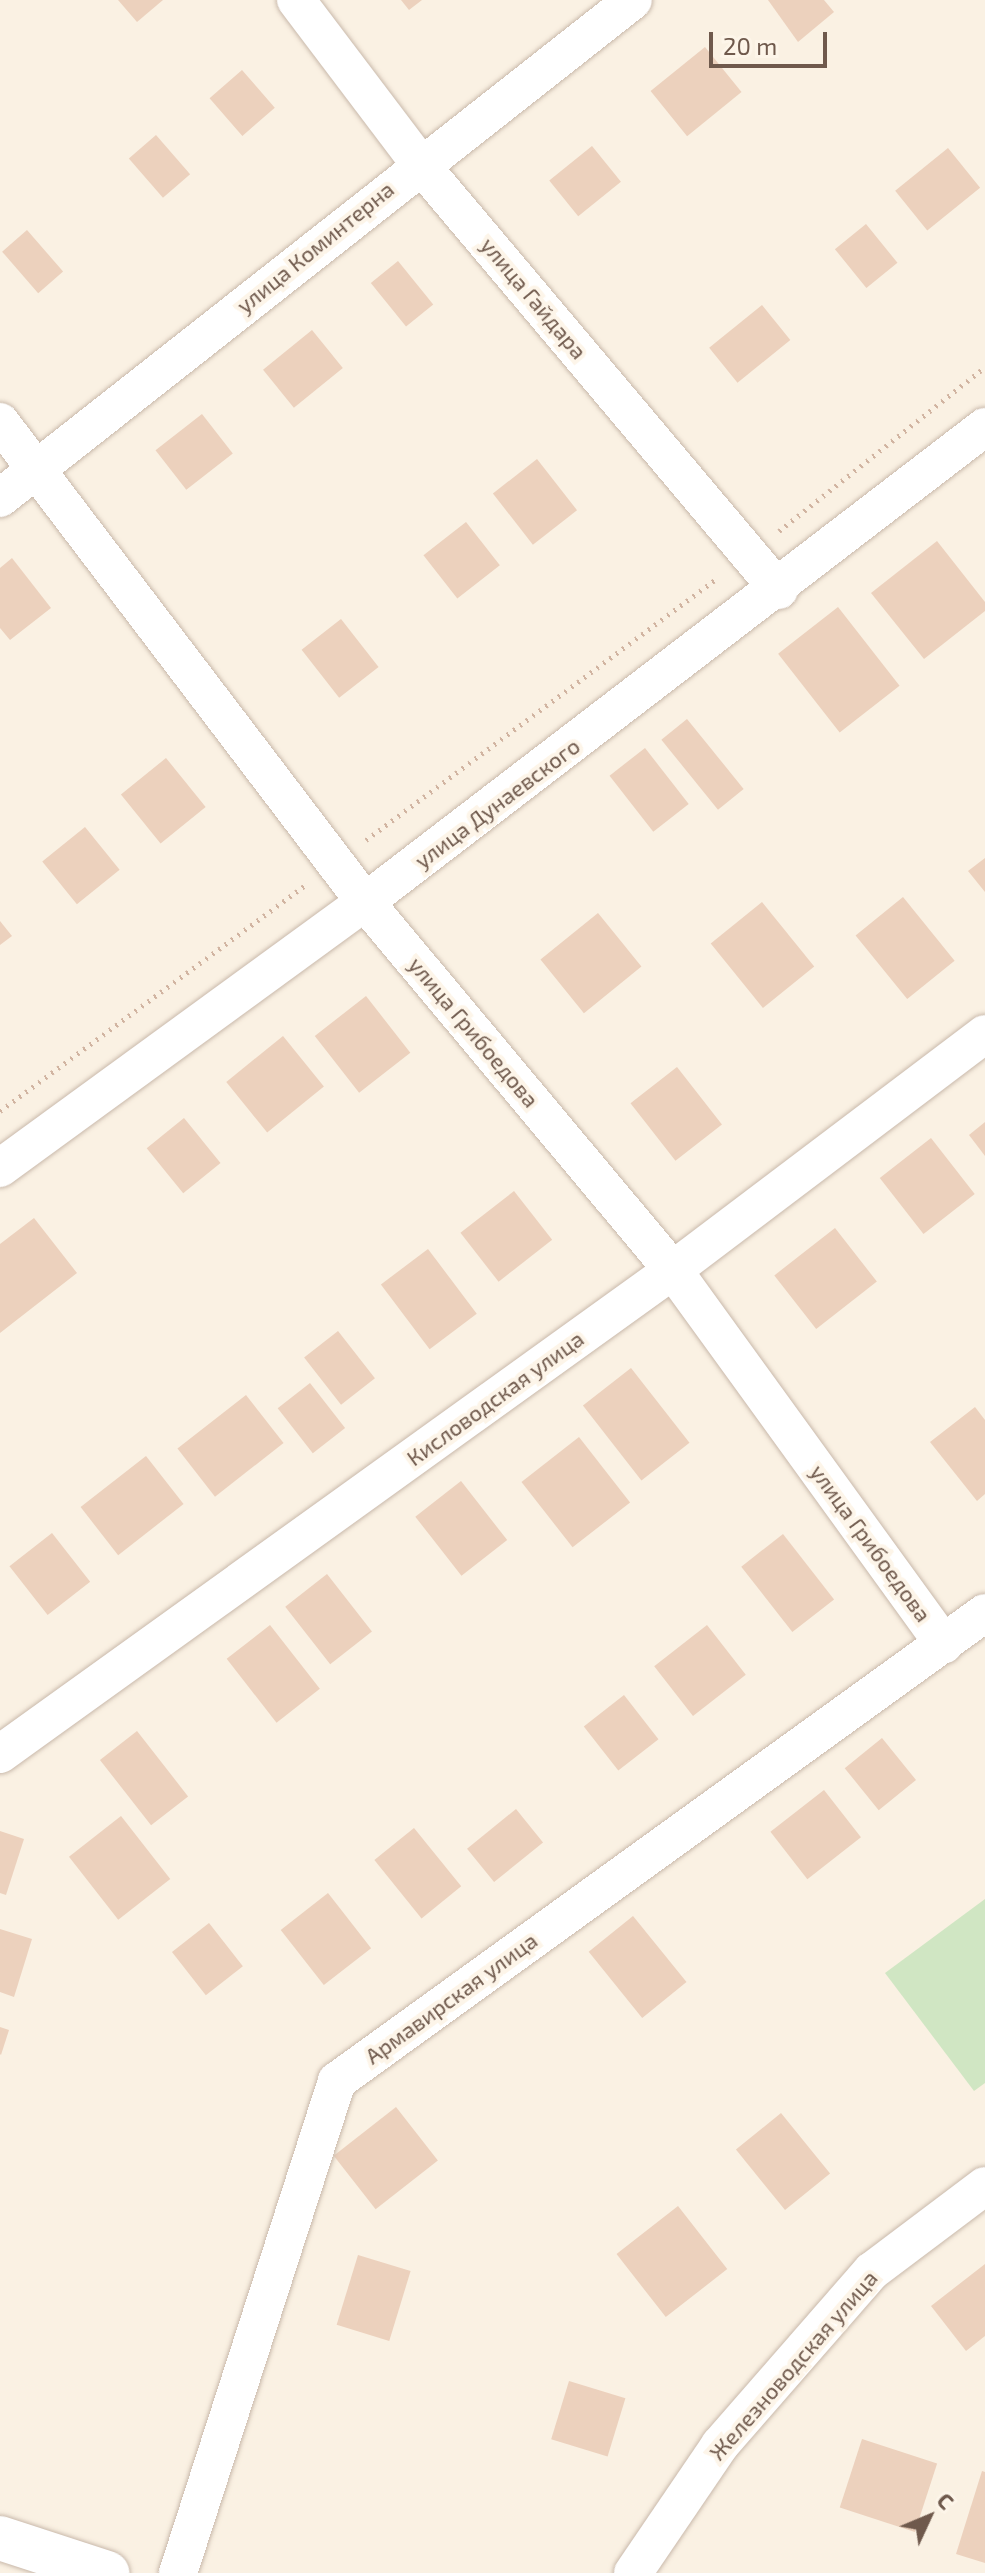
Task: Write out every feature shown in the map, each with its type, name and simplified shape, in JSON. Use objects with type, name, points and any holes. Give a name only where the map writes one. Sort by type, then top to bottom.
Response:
[{"type":"main road","points":[[0,2538],[107,2573]]},
{"type":"street","name":"улица Гайдара","points":[[296,0],[420,164],[779,590]]},
{"type":"street","name":"улица Коминтерна","points":[[0,498],[420,164],[633,0]]},
{"type":"street","name":"улица Грибоедова","points":[[0,422],[365,902],[673,1270],[944,1644]]},
{"type":"street","name":"улица Дунаевского","points":[[0,1168],[365,902],[779,590],[985,427]]},
{"type":"street","name":"Кисловодская улица","points":[[0,1754],[673,1270],[985,1034]]},
{"type":"street","name":"Армавирская улица","points":[[178,2573],[337,2081],[985,1613]]},
{"type":"street","name":"Железноводская улица","points":[[633,2573],[720,2445],[872,2271],[985,2186]]},
{"type":"path","points":[[0,1111],[750,554],[985,367]]},
{"type":"green space","points":[[985,1899],[985,2083],[974,2091],[885,1973]]},
{"type":"building","points":[[118,0],[163,0],[137,22]]},
{"type":"building","points":[[401,0],[422,0],[409,10]]},
{"type":"building","points":[[768,0],[824,0],[834,12],[798,42]]},
{"type":"building","points":[[705,47],[742,92],[687,136],[651,91]]},
{"type":"building","points":[[242,70],[275,108],[242,136],[210,98]]},
{"type":"building","points":[[156,135],[190,174],[163,198],[129,159]]},
{"type":"building","points":[[592,146],[621,182],[578,216],[549,181]]},
{"type":"building","points":[[948,148],[980,188],[927,230],[895,191]]},
{"type":"building","points":[[866,224],[897,263],[866,288],[835,249]]},
{"type":"building","points":[[27,230],[63,272],[38,293],[2,252]]},
{"type":"building","points":[[398,261],[433,305],[406,327],[371,283]]},
{"type":"building","points":[[762,305],[790,340],[737,383],[709,348]]},
{"type":"building","points":[[312,330],[343,368],[294,408],[263,370]]},
{"type":"building","points":[[202,414],[233,453],[186,490],[156,450]]},
{"type":"building","points":[[537,459],[577,510],[533,545],[493,493]]},
{"type":"building","points":[[466,522],[500,565],[457,599],[423,555]]},
{"type":"building","points":[[937,541],[985,602],[985,611],[924,659],[871,593]]},
{"type":"building","points":[[12,558],[51,608],[10,640],[0,628],[0,568]]},
{"type":"building","points":[[838,607],[900,686],[840,733],[778,654]]},
{"type":"building","points":[[341,619],[379,667],[339,698],[302,650]]},
{"type":"building","points":[[687,719],[744,789],[718,810],[661,740]]},
{"type":"building","points":[[645,748],[689,804],[653,832],[610,776]]},
{"type":"building","points":[[166,758],[206,807],[161,843],[121,795]]},
{"type":"building","points":[[85,827],[120,870],[77,904],[42,862]]},
{"type":"building","points":[[985,858],[985,892],[968,871]]},
{"type":"building","points":[[903,897],[955,961],[907,999],[856,935]]},
{"type":"building","points":[[762,902],[814,967],[763,1008],[711,944]]},
{"type":"building","points":[[598,913],[641,967],[584,1013],[540,960]]},
{"type":"building","points":[[0,921],[12,936],[0,945]]},
{"type":"building","points":[[366,996],[410,1053],[359,1093],[315,1036]]},
{"type":"building","points":[[283,1036],[324,1087],[267,1132],[226,1082]]},
{"type":"building","points":[[677,1067],[722,1125],[675,1161],[631,1103]]},
{"type":"building","points":[[184,1118],[221,1163],[183,1193],[147,1148]]},
{"type":"building","points":[[985,1122],[985,1156],[969,1135]]},
{"type":"building","points":[[931,1138],[975,1194],[923,1234],[880,1178]]},
{"type":"building","points":[[514,1191],[552,1240],[499,1282],[460,1233]]},
{"type":"building","points":[[34,1218],[77,1273],[0,1333],[0,1244]]},
{"type":"building","points":[[835,1228],[877,1282],[816,1329],[774,1275]]},
{"type":"building","points":[[428,1249],[477,1314],[430,1349],[381,1285]]},
{"type":"building","points":[[338,1331],[375,1378],[341,1405],[304,1357]]},
{"type":"building","points":[[631,1368],[689,1443],[641,1480],[583,1406]]},
{"type":"building","points":[[310,1383],[345,1428],[313,1453],[278,1408]]},
{"type":"building","points":[[246,1395],[284,1443],[215,1497],[177,1449]]},
{"type":"building","points":[[975,1407],[985,1420],[985,1494],[977,1501],[930,1442]]},
{"type":"building","points":[[579,1437],[630,1502],[573,1547],[521,1482]]},
{"type":"building","points":[[146,1456],[184,1504],[118,1555],[81,1507]]},
{"type":"building","points":[[461,1481],[507,1540],[461,1576],[415,1517]]},
{"type":"building","points":[[52,1533],[90,1582],[48,1615],[9,1566]]},
{"type":"building","points":[[783,1534],[834,1599],[792,1632],[741,1567]]},
{"type":"building","points":[[327,1574],[372,1632],[330,1664],[285,1607]]},
{"type":"building","points":[[270,1625],[320,1689],[277,1723],[227,1659]]},
{"type":"building","points":[[707,1625],[746,1675],[693,1716],[654,1666]]},
{"type":"building","points":[[624,1695],[658,1739],[618,1771],[584,1726]]},
{"type":"building","points":[[137,1731],[188,1796],[151,1825],[100,1760]]},
{"type":"building","points":[[882,1738],[916,1780],[879,1810],[845,1768]]},
{"type":"building","points":[[824,1790],[861,1837],[807,1879],[770,1832]]},
{"type":"building","points":[[516,1809],[543,1842],[494,1882],[467,1849]]},
{"type":"building","points":[[121,1816],[170,1879],[118,1920],[69,1857]]},
{"type":"building","points":[[414,1828],[461,1886],[422,1918],[374,1860]]},
{"type":"building","points":[[0,1831],[24,1839],[6,1895],[0,1893]]},
{"type":"building","points":[[328,1893],[371,1948],[324,1985],[281,1930]]},
{"type":"building","points":[[633,1916],[686,1982],[642,2018],[589,1952]]},
{"type":"building","points":[[209,1923],[243,1966],[206,1995],[172,1952]]},
{"type":"building","points":[[0,1929],[32,1939],[14,1997],[0,1992]]},
{"type":"building","points":[[0,2027],[9,2030],[1,2055],[0,2054]]},
{"type":"building","points":[[396,2107],[438,2161],[376,2209],[334,2156]]},
{"type":"building","points":[[781,2113],[830,2174],[785,2210],[736,2150]]},
{"type":"building","points":[[678,2206],[727,2269],[666,2317],[617,2254]]},
{"type":"building","points":[[358,2255],[411,2271],[389,2341],[337,2325]]},
{"type":"building","points":[[985,2264],[985,2336],[966,2351],[931,2306]]},
{"type":"building","points":[[569,2381],[625,2398],[608,2457],[551,2439]]},
{"type":"building","points":[[862,2439],[937,2463],[915,2532],[840,2507]]},
{"type":"building","points":[[982,2471],[985,2472],[985,2563],[956,2554]]}]
